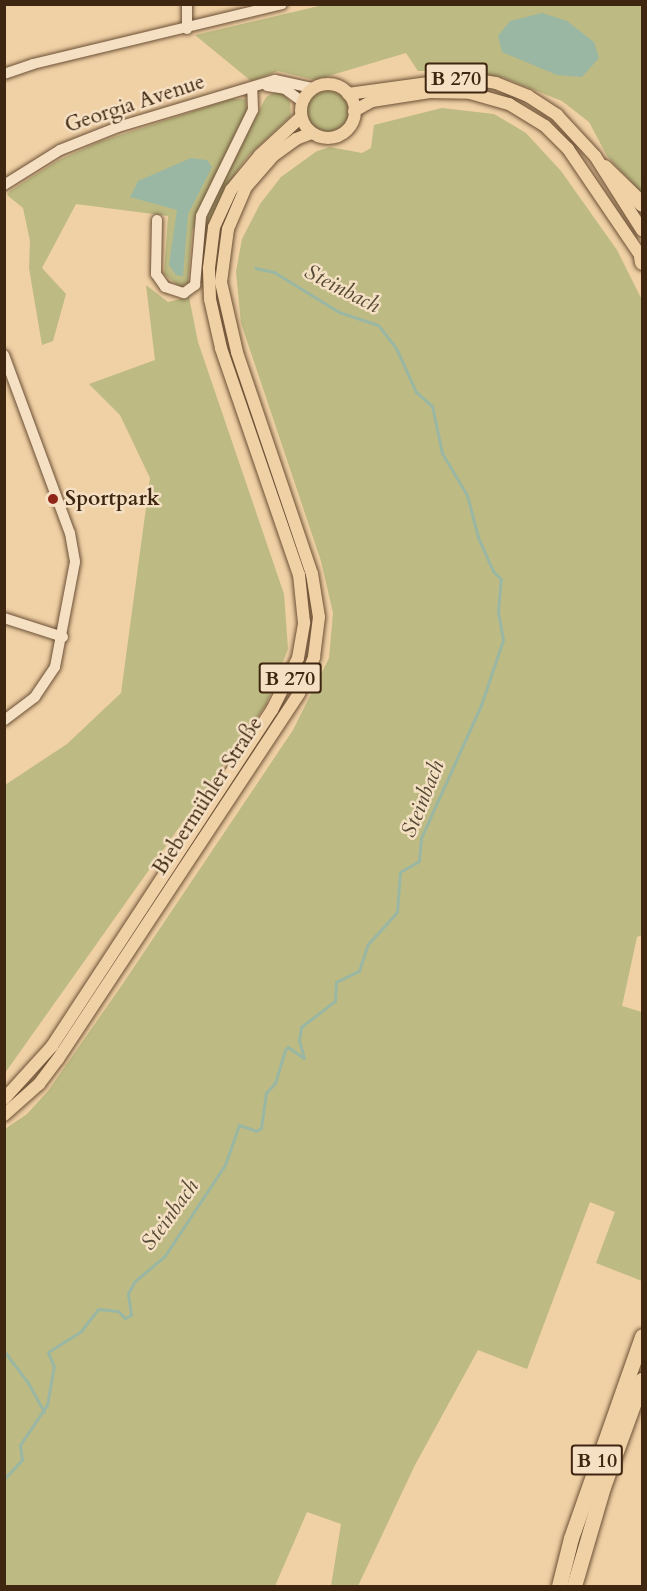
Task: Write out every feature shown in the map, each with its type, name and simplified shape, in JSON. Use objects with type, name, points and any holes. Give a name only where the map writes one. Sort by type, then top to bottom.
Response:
[{"type":"highway","points":[[604,167],[642,204]]},
{"type":"highway","name":"B 10","points":[[559,1587],[574,1527],[642,1336]]},
{"type":"highway","name":"B 10","points":[[574,1587],[603,1487],[642,1380]]},
{"type":"main road","name":"B 270","points":[[348,94],[465,78],[509,87],[557,115],[604,167],[642,230]]},
{"type":"main road","points":[[331,85],[348,94],[354,111],[352,122],[340,135],[323,138],[312,133],[302,117],[303,102],[314,88],[331,85]]},
{"type":"main road","name":"B 270","points":[[354,111],[372,101],[431,92],[487,96],[535,119],[579,163],[642,259]]},
{"type":"main road","name":"B 270","points":[[4,1099],[52,1046],[273,710],[298,658],[304,623],[299,575],[221,348],[210,299],[209,268],[214,227],[231,190],[254,161],[302,117]]},
{"type":"main road","name":"Biebermühler Straße","points":[[4,1115],[39,1084],[58,1059],[305,680],[316,649],[317,606],[303,544],[272,459],[230,328],[222,265],[228,230],[246,187],[273,156],[296,139],[312,133]]},
{"type":"street","points":[[187,4],[187,29]]},
{"type":"street","points":[[4,74],[33,64],[187,29],[282,4]]},
{"type":"street","name":"Georgia Avenue","points":[[4,185],[39,161],[87,138],[281,80],[314,88]]},
{"type":"street","points":[[157,220],[156,274],[165,287],[184,293],[195,285],[201,216],[254,110],[252,87]]},
{"type":"street","name":"Georgia Avenue","points":[[252,87],[285,89],[303,102]]},
{"type":"street","points":[[4,356],[73,546],[73,579],[63,637],[54,667],[42,688],[4,720]]},
{"type":"street","points":[[4,618],[63,637]]},
{"type":"shaded area","points":[[323,5],[642,5],[642,193],[607,156],[589,122],[562,101],[504,78],[469,71],[418,71],[406,53],[315,80],[278,71],[251,81],[195,35]]},
{"type":"shaded area","points":[[542,13],[567,21],[594,42],[599,58],[582,77],[557,75],[502,52],[498,36],[510,21]]},
{"type":"shaded area","points":[[328,91],[343,97],[349,112],[343,127],[328,133],[313,127],[307,112],[313,97]]},
{"type":"shaded area","points":[[274,93],[282,93],[290,101],[291,116],[247,157],[233,177],[202,242],[209,210],[266,97]]},
{"type":"shaded area","points":[[231,99],[246,99],[247,117],[198,214],[192,232],[188,283],[180,287],[164,274],[168,216],[76,204],[42,268],[66,294],[53,341],[42,345],[29,268],[30,241],[23,208],[7,195],[10,191],[57,161],[99,142]]},
{"type":"shaded area","points":[[442,108],[494,114],[526,133],[561,171],[617,250],[642,300],[642,935],[637,937],[622,1006],[642,1012],[642,1281],[596,1263],[615,1212],[590,1202],[527,1369],[478,1350],[415,1465],[358,1586],[331,1586],[341,1524],[307,1512],[275,1586],[5,1586],[5,1129],[27,1114],[48,1091],[122,985],[293,730],[329,658],[333,613],[321,561],[241,323],[236,272],[242,239],[260,204],[281,177],[317,151],[330,147],[362,153],[371,148],[374,125]]},
{"type":"shaded area","points":[[191,158],[207,160],[212,167],[188,214],[183,276],[176,275],[169,265],[177,210],[130,197],[138,181]]},
{"type":"shaded area","points":[[146,285],[168,302],[189,297],[198,342],[284,594],[288,649],[266,705],[5,1073],[5,785],[67,744],[121,693],[150,478],[120,415],[89,384],[155,360]]},
{"type":"waterway","name":"Steinbach","points":[[4,1479],[22,1460],[20,1445],[47,1405],[54,1367],[48,1352],[81,1331],[98,1309],[118,1311],[125,1318],[131,1315],[128,1293],[135,1281],[164,1257],[225,1165],[239,1125],[256,1131],[261,1128],[266,1093],[275,1083],[285,1050],[288,1047],[304,1058],[299,1040],[301,1027],[335,1001],[336,982],[359,971],[368,944],[397,912],[400,872],[419,861],[421,838],[481,705],[503,640],[498,611],[501,579],[493,571],[478,537],[467,495],[442,453],[432,406],[416,392],[396,348],[378,325],[339,312],[274,272],[255,268]]},
{"type":"waterway","points":[[4,1351],[27,1381],[44,1412]]},
{"type":"place","name":"Sportpark","points":[[53,499]]}]
